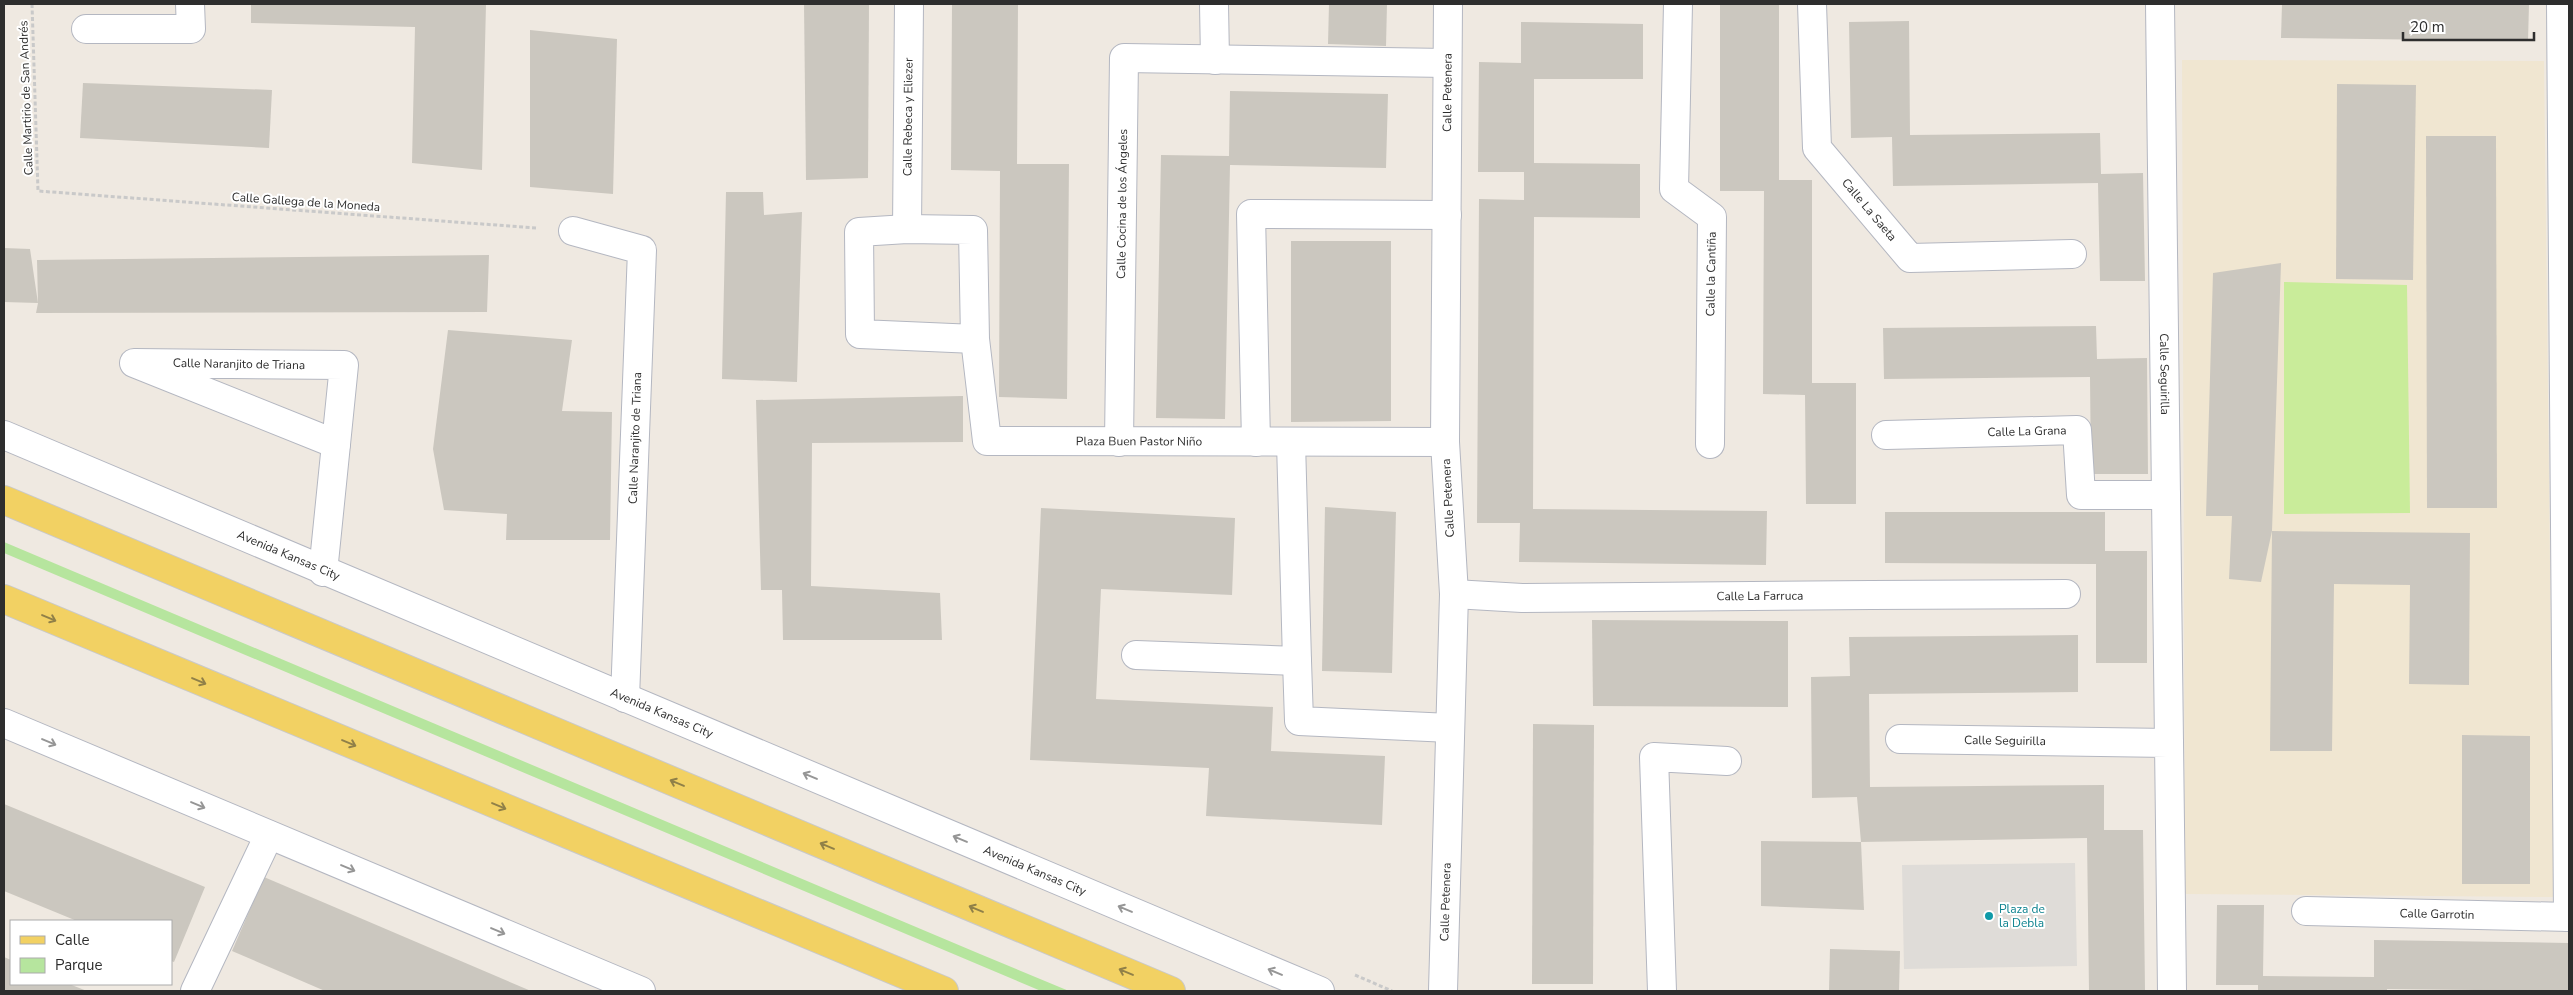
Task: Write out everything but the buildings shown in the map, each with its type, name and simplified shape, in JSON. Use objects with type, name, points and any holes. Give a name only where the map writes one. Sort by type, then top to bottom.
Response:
[{"type":"main road","points":[[4,500],[1171,991]]},
{"type":"main road","points":[[4,599],[944,991]]},
{"type":"street","points":[[86,29],[191,29],[190,4]]},
{"type":"street","name":"Calle Rebeca y Eliezer","points":[[907,228],[909,4]]},
{"type":"street","points":[[1214,4],[1215,60]]},
{"type":"street","name":"Calle Petenera","points":[[1443,991],[1454,594],[1445,442],[1448,4]]},
{"type":"street","name":"Calle la Cantiña","points":[[1678,4],[1674,189],[1712,217],[1710,444]]},
{"type":"street","name":"Calle La Saeta","points":[[1812,4],[1817,148],[1910,258],[2072,254]]},
{"type":"street","name":"Calle Seguirilla","points":[[2160,4],[2172,991]]},
{"type":"street","points":[[2561,4],[2569,917]]},
{"type":"street","name":"Calle Cocina de los Ángeles","points":[[1119,442],[1124,58],[1447,63]]},
{"type":"street","points":[[1256,442],[1251,214],[1447,215]]},
{"type":"street","points":[[907,228],[973,230],[975,340],[860,334],[859,232],[907,228]]},
{"type":"street","name":"Calle Naranjito de Triana","points":[[573,231],[642,250],[625,698]]},
{"type":"street","name":"Plaza Buen Pastor Niño","points":[[975,340],[987,442],[1445,442]]},
{"type":"street","name":"Calle Naranjito de Triana","points":[[134,363],[344,365],[336,444],[134,363]]},
{"type":"street","name":"Calle La Grana","points":[[1886,435],[2077,430],[2081,495],[2166,495]]},
{"type":"street","name":"Avenida Kansas City","points":[[4,435],[323,572],[1320,991]]},
{"type":"street","points":[[1291,442],[1299,721],[1450,728]]},
{"type":"street","points":[[323,572],[336,444]]},
{"type":"street","name":"Calle La Farruca","points":[[1454,594],[1522,598],[2066,594]]},
{"type":"street","points":[[1136,655],[1297,661]]},
{"type":"street","points":[[4,723],[640,991]]},
{"type":"street","name":"Calle Seguirilla","points":[[1900,739],[2169,743]]},
{"type":"street","points":[[1662,991],[1654,757],[1727,760]]},
{"type":"street","points":[[195,991],[268,835]]},
{"type":"street","name":"Calle Garrotin","points":[[2306,911],[2569,917]]},
{"type":"path","name":"Calle Martirio de San Andrés","points":[[32,4],[38,191]]},
{"type":"path","name":"Calle Gallega de la Moneda","points":[[38,191],[573,231]]},
{"type":"shaded area","points":[[2182,60],[2544,61],[2554,897],[2185,894]]},
{"type":"shaded area","name":"Plaza de la Debla","points":[[2075,863],[2077,966],[1904,969],[1902,865]]},
{"type":"green space","points":[[2284,282],[2407,285],[2410,513],[2284,514]]},
{"type":"green space","points":[[4,542],[1069,991],[1041,991],[4,553]]},
{"type":"place","name":"Plaza de la Debla","points":[[1989,916]]}]
